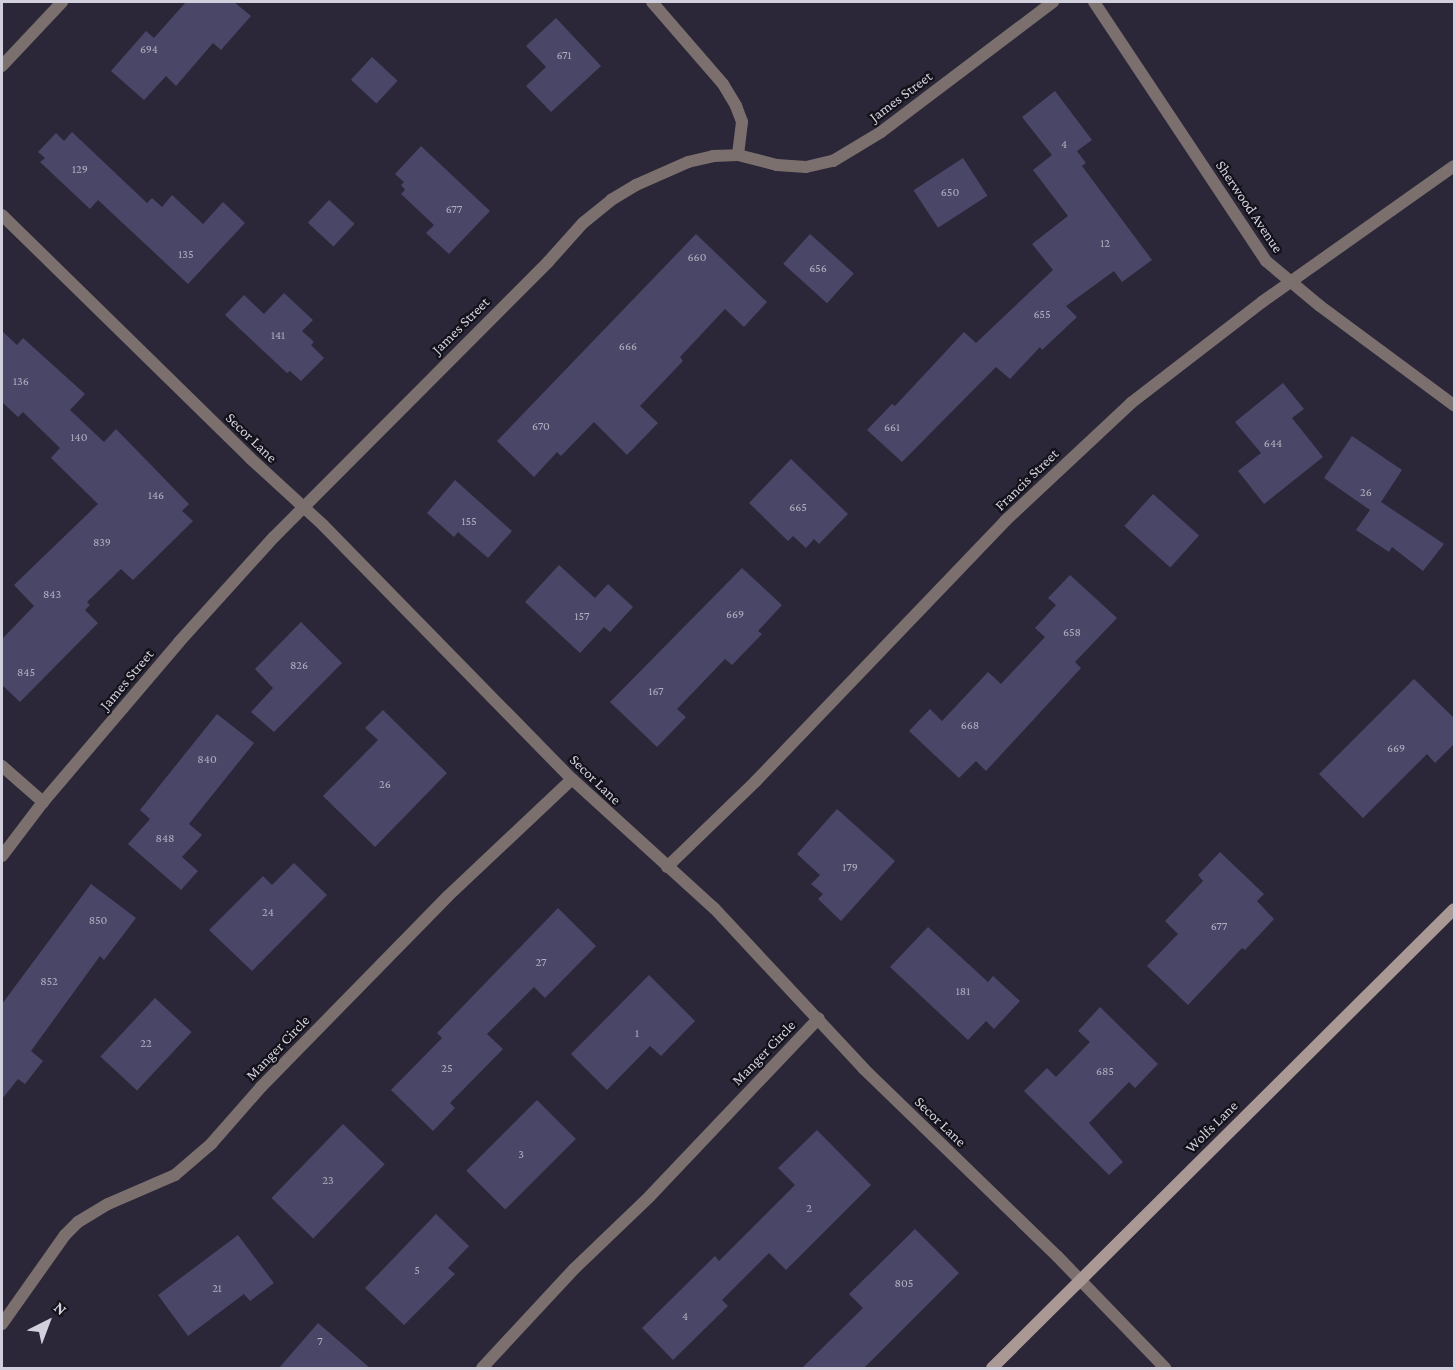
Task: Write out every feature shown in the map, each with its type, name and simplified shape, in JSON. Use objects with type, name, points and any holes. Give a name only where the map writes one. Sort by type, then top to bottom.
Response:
[{"type":"street","points":[[2,66],[62,2]]},
{"type":"street","points":[[652,2],[723,84],[736,106],[742,122],[738,155]]},
{"type":"street","name":"James Street","points":[[2,856],[43,802],[179,642],[302,506],[548,262],[583,223],[611,200],[636,185],[688,162],[713,156],[738,155],[777,165],[806,167],[833,161],[880,132],[1053,2]]},
{"type":"street","name":"Sherwood Avenue","points":[[1094,2],[1266,261],[1455,405]]},
{"type":"street","name":"Francis Street","points":[[667,867],[755,782],[1005,521],[1077,452],[1157,382],[1291,282],[1455,166]]},
{"type":"street","name":"Secor Lane","points":[[2,215],[302,506],[572,779],[714,908],[819,1018],[864,1069],[1081,1280],[1165,1368]]},
{"type":"street","points":[[2,766],[43,802]]},
{"type":"street","name":"Manger Circle","points":[[2,1324],[64,1235],[78,1222],[108,1204],[175,1175],[211,1144],[261,1087],[448,896],[572,779]]},
{"type":"street","name":"Wolfs Lane","points":[[992,1368],[1455,909]]},
{"type":"street","name":"Manger Circle","points":[[482,1368],[574,1269],[650,1196],[819,1018]]},
{"type":"building","points":[[186,2],[234,2],[251,16],[221,50],[213,43],[176,86],[166,76],[144,100],[111,71],[146,31],[154,38]]},
{"type":"building","points":[[556,18],[601,66],[551,112],[526,86],[546,67],[526,46]]},
{"type":"building","points":[[372,57],[398,81],[376,104],[351,80]]},
{"type":"building","points":[[1055,91],[1092,140],[1077,151],[1086,163],[1082,166],[1152,260],[1122,282],[1114,271],[1066,306],[1077,317],[1042,350],[1040,347],[1010,379],[996,367],[902,462],[867,430],[892,404],[895,406],[964,332],[976,343],[1053,270],[1032,244],[1068,216],[1033,170],[1052,155],[1022,117]]},
{"type":"building","points":[[72,132],[147,203],[152,198],[162,207],[172,195],[203,224],[223,202],[245,223],[188,284],[98,200],[90,209],[40,162],[45,158],[38,152],[56,133],[64,141]]},
{"type":"building","points":[[421,146],[490,211],[449,254],[426,233],[434,225],[401,194],[405,190],[401,185],[404,182],[395,174]]},
{"type":"building","points":[[963,158],[988,196],[938,228],[914,190]]},
{"type":"building","points":[[329,200],[355,224],[333,247],[308,223]]},
{"type":"building","points":[[696,234],[767,302],[744,327],[725,309],[680,357],[683,361],[640,406],[658,423],[627,455],[594,422],[561,456],[557,452],[534,477],[497,441]]},
{"type":"building","points":[[810,234],[854,273],[827,303],[783,264]]},
{"type":"building","points":[[284,293],[313,320],[302,331],[314,342],[311,345],[324,358],[301,381],[290,371],[287,373],[225,315],[244,295],[264,314]]},
{"type":"building","points":[[2,331],[17,345],[23,338],[85,394],[70,410],[104,442],[116,429],[189,504],[182,511],[193,521],[133,580],[121,569],[87,602],[90,605],[85,610],[98,623],[20,702],[2,685],[2,639],[34,606],[14,585],[98,504],[51,458],[60,448],[23,412],[18,417],[2,402]]},
{"type":"building","points":[[1283,383],[1304,409],[1292,418],[1323,457],[1264,504],[1238,471],[1261,453],[1235,422]]},
{"type":"building","points":[[1352,436],[1402,470],[1381,502],[1444,544],[1423,571],[1392,547],[1389,552],[1356,530],[1370,510],[1324,478]]},
{"type":"building","points":[[791,459],[848,514],[819,544],[814,539],[806,548],[793,536],[788,541],[749,503]]},
{"type":"building","points":[[455,480],[512,531],[488,558],[458,532],[454,537],[427,513]]},
{"type":"building","points":[[1153,494],[1199,535],[1170,567],[1124,526]]},
{"type":"building","points":[[559,565],[595,598],[608,584],[633,607],[610,632],[604,627],[580,653],[525,602]]},
{"type":"building","points":[[742,568],[782,605],[758,631],[762,634],[732,665],[725,659],[677,709],[686,717],[657,747],[610,702]]},
{"type":"building","points":[[1070,575],[1117,618],[1075,662],[1081,668],[986,771],[976,761],[959,778],[909,731],[930,709],[942,721],[988,672],[1001,684],[1045,637],[1035,628],[1056,605],[1048,598]]},
{"type":"building","points":[[301,622],[342,663],[274,732],[251,712],[273,688],[255,669]]},
{"type":"building","points":[[1414,679],[1455,719],[1455,743],[1435,763],[1427,754],[1363,818],[1319,774]]},
{"type":"building","points":[[383,710],[447,773],[375,847],[323,796],[378,740],[365,728]]},
{"type":"building","points":[[217,714],[254,743],[189,824],[202,835],[182,857],[198,871],[181,890],[128,844],[150,819],[140,810]]},
{"type":"building","points":[[837,809],[895,861],[841,921],[818,899],[823,894],[811,884],[820,875],[797,854]]},
{"type":"building","points":[[1220,852],[1264,894],[1257,901],[1274,919],[1245,950],[1242,948],[1188,1005],[1147,966],[1178,934],[1165,921],[1203,881],[1198,875]]},
{"type":"building","points":[[294,863],[327,895],[252,971],[209,930],[263,876],[272,885]]},
{"type":"building","points":[[91,884],[136,918],[104,960],[100,956],[31,1051],[43,1061],[25,1084],[18,1079],[2,1099],[2,1004]]},
{"type":"building","points":[[558,908],[596,946],[545,998],[534,987],[487,1034],[503,1049],[450,1103],[455,1108],[433,1131],[391,1090],[442,1038],[437,1033]]},
{"type":"building","points":[[928,927],[988,982],[993,976],[1020,1001],[994,1029],[986,1021],[968,1040],[890,967]]},
{"type":"building","points":[[649,975],[695,1021],[661,1056],[650,1046],[607,1090],[571,1054]]},
{"type":"building","points":[[155,998],[192,1032],[137,1091],[100,1057]]},
{"type":"building","points":[[1100,1007],[1158,1064],[1135,1088],[1129,1082],[1089,1123],[1123,1162],[1109,1175],[1024,1091],[1047,1068],[1056,1077],[1090,1042],[1078,1031]]},
{"type":"building","points":[[537,1100],[576,1139],[505,1210],[466,1171]]},
{"type":"building","points":[[343,1124],[385,1164],[313,1238],[271,1198]]},
{"type":"building","points":[[817,1130],[871,1185],[786,1270],[769,1253],[722,1300],[728,1306],[673,1360],[642,1328],[715,1256],[719,1261],[795,1185],[778,1168]]},
{"type":"building","points":[[436,1214],[469,1246],[448,1268],[455,1274],[404,1325],[365,1288]]},
{"type":"building","points":[[915,1229],[959,1273],[864,1368],[802,1368],[863,1308],[849,1294]]},
{"type":"building","points":[[238,1235],[274,1283],[250,1301],[244,1294],[188,1336],[158,1295]]},
{"type":"building","points":[[318,1323],[370,1368],[279,1368]]}]
